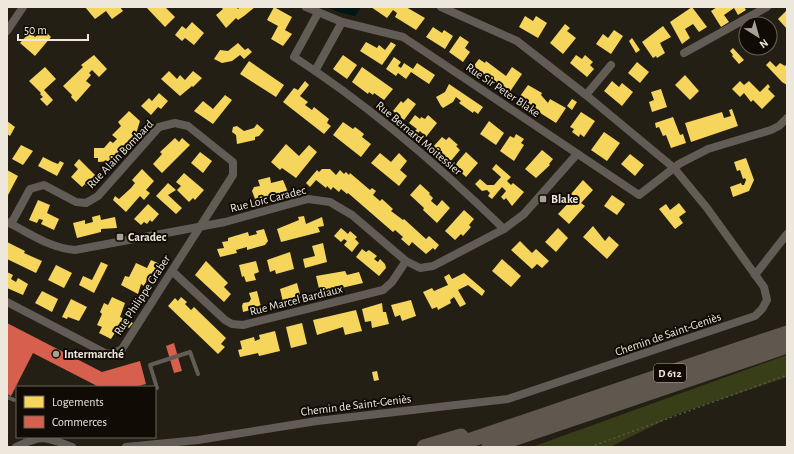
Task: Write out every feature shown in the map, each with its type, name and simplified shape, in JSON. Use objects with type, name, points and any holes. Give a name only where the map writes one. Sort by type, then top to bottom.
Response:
[{"type":"highway","name":"D 612","points":[[450,447],[787,333]]},
{"type":"highway","name":"D 612","points":[[489,447],[787,346]]},
{"type":"highway","points":[[424,447],[501,424],[539,417]]},
{"type":"highway","points":[[511,447],[575,418]]},
{"type":"street","points":[[7,31],[22,7]]},
{"type":"street","name":"Rue Sir Peter Blake","points":[[306,7],[342,22],[403,37],[639,195],[674,168]]},
{"type":"street","name":"Chemin de Saint-Geniès","points":[[127,447],[198,440],[317,421],[508,399],[755,316],[762,309],[767,300],[764,287],[707,208],[674,168],[517,40],[441,7]]},
{"type":"street","points":[[684,53],[767,7]]},
{"type":"street","name":"Rue Bernard Moitessier","points":[[318,13],[294,57],[381,120],[504,229]]},
{"type":"street","points":[[315,71],[342,22]]},
{"type":"street","points":[[586,95],[611,65]]},
{"type":"street","points":[[674,168],[708,149],[775,128],[787,118]]},
{"type":"street","name":"Rue Alain Bombard","points":[[9,223],[30,189],[44,185],[76,202],[86,203],[98,196],[159,127],[174,123],[188,126],[233,162],[233,175],[200,227]]},
{"type":"street","name":"Rue Loïc Caradec","points":[[9,223],[49,245],[60,249],[75,250],[225,222],[308,199],[330,202],[352,215],[406,262],[420,268],[433,266],[504,229],[524,214],[576,154]]},
{"type":"street","name":"Rue Philippe Graber","points":[[7,302],[107,354],[114,353],[122,349],[200,227]]},
{"type":"street","points":[[755,275],[787,234]]},
{"type":"street","name":"Rue Marcel Bardiaux","points":[[172,270],[225,320],[232,324],[243,325],[383,290],[406,262]]},
{"type":"street","points":[[16,447],[35,438]]},
{"type":"street","points":[[45,438],[72,447]]},
{"type":"lane","points":[[157,388],[150,365],[190,352],[198,374]]},
{"type":"lane","points":[[7,397],[14,400]]},
{"type":"path","points":[[590,447],[787,375]]},
{"type":"green space","points":[[787,355],[787,377],[677,414],[610,447],[532,447]]},
{"type":"shaded area","points":[[326,7],[361,7],[355,16],[338,12]]},
{"type":"building: Logements","points":[[85,7],[120,7],[123,11],[112,19],[106,11],[95,19]]},
{"type":"building: Logements","points":[[146,7],[165,7],[175,17],[165,27]]},
{"type":"building: Logements","points":[[221,7],[236,7],[238,9],[240,7],[255,7],[238,20],[236,18],[226,28],[216,15],[223,9]]},
{"type":"building: Logements","points":[[274,7],[292,17],[285,30],[292,34],[283,46],[271,39],[278,26],[267,20]]},
{"type":"building: Logements","points":[[371,7],[406,7],[425,18],[416,30],[395,17],[397,13],[393,10],[387,18]]},
{"type":"building: Logements","points":[[692,7],[707,27],[699,32],[693,24],[685,29],[690,38],[682,44],[670,22]]},
{"type":"building: Logements","points":[[717,7],[744,7],[746,10],[738,15],[734,8],[724,15],[729,22],[721,27],[711,11]]},
{"type":"building: Logements","points":[[787,10],[787,29],[778,19]]},
{"type":"building: Logements","points":[[525,16],[533,21],[536,16],[547,23],[538,38],[519,27]]},
{"type":"building: Logements","points":[[192,22],[204,33],[194,45],[185,38],[182,41],[175,35],[182,26],[186,29]]},
{"type":"building: Logements","points":[[565,24],[570,28],[567,31],[576,38],[563,54],[550,43]]},
{"type":"building: Logements","points":[[663,26],[671,37],[660,43],[665,53],[657,58],[656,56],[653,58],[642,42]]},
{"type":"building: Logements","points":[[433,27],[442,33],[444,30],[453,36],[445,49],[426,37]]},
{"type":"building: Logements","points":[[44,30],[51,37],[35,56],[20,43],[30,32],[35,37]]},
{"type":"building: Logements","points":[[614,30],[623,36],[611,54],[596,44],[603,34],[608,38]]},
{"type":"building: Logements","points":[[460,36],[469,42],[465,48],[470,52],[463,62],[449,52]]},
{"type":"building: Logements","points":[[632,38],[640,50],[636,53],[629,41]]},
{"type":"building: Logements","points":[[366,42],[377,48],[379,45],[385,50],[391,42],[396,45],[382,65],[360,51]]},
{"type":"building: Logements","points":[[238,43],[245,50],[248,48],[252,52],[244,59],[240,55],[232,61],[222,63],[214,59],[220,50],[228,51]]},
{"type":"building: Logements","points":[[733,48],[738,53],[738,56],[740,56],[744,60],[739,64],[732,56],[733,55],[730,51]]},
{"type":"building: Logements","points":[[94,55],[107,69],[99,77],[92,70],[89,73],[91,75],[86,81],[91,85],[76,102],[71,97],[72,95],[63,86],[83,67],[81,65]]},
{"type":"building: Logements","points":[[343,55],[357,65],[347,79],[333,69]]},
{"type":"building: Logements","points":[[576,55],[582,59],[585,55],[593,62],[590,65],[594,69],[587,77],[570,63]]},
{"type":"building: Logements","points":[[394,57],[401,62],[398,66],[401,68],[404,63],[413,69],[417,63],[435,75],[429,84],[411,72],[406,79],[398,73],[396,76],[386,69]]},
{"type":"building: Logements","points":[[479,59],[485,63],[486,61],[506,76],[512,67],[522,74],[509,93],[472,68]]},
{"type":"building: Logements","points":[[249,61],[284,85],[276,97],[240,74]]},
{"type":"building: Logements","points":[[770,61],[776,67],[780,63],[785,66],[787,63],[787,85],[782,82],[766,65]]},
{"type":"building: Logements","points":[[637,62],[649,72],[640,83],[628,73]]},
{"type":"building: Logements","points":[[45,67],[56,79],[44,90],[53,100],[47,106],[40,99],[43,97],[40,94],[41,93],[29,81]]},
{"type":"building: Logements","points":[[362,67],[393,89],[384,100],[374,93],[373,95],[369,92],[368,94],[352,82]]},
{"type":"building: Logements","points":[[169,71],[177,79],[180,75],[185,80],[193,71],[202,78],[193,87],[192,86],[180,96],[161,79]]},
{"type":"building: Logements","points":[[685,75],[699,91],[690,100],[675,85]]},
{"type":"building: Logements","points":[[305,81],[309,85],[300,96],[308,102],[305,105],[312,110],[314,107],[329,119],[327,123],[331,126],[324,134],[283,102],[294,88],[298,90]]},
{"type":"building: Logements","points":[[612,81],[619,87],[622,83],[633,92],[622,106],[604,91]]},
{"type":"building: Logements","points":[[740,81],[744,85],[749,81],[760,92],[768,84],[770,87],[768,89],[775,96],[762,109],[753,100],[751,102],[744,93],[740,97],[732,89]]},
{"type":"building: Logements","points":[[449,84],[483,107],[478,114],[474,111],[473,113],[459,103],[461,101],[456,97],[453,102],[443,108],[441,106],[436,97],[445,92]]},
{"type":"building: Logements","points":[[528,85],[542,93],[541,95],[548,103],[550,99],[566,108],[556,123],[518,99]]},
{"type":"building: Logements","points":[[661,89],[667,107],[652,112],[649,102],[654,100],[651,92]]},
{"type":"building: Logements","points":[[159,93],[168,101],[161,109],[158,107],[151,115],[141,106],[149,98],[152,101]]},
{"type":"building: Logements","points":[[225,95],[232,100],[213,124],[194,111],[203,101],[213,109]]},
{"type":"building: Logements","points":[[408,98],[416,104],[404,120],[393,111],[401,101],[403,103]]},
{"type":"building: Logements","points":[[572,99],[577,102],[572,110],[567,106]]},
{"type":"building: Logements","points":[[732,109],[738,126],[691,142],[685,123],[722,112],[724,118],[731,116],[729,110]]},
{"type":"building: Logements","points":[[129,111],[140,121],[136,134],[110,161],[98,162],[98,158],[94,158],[94,148],[104,148],[110,141],[113,143],[117,139],[112,135],[121,126],[118,122]]},
{"type":"building: Logements","points":[[581,112],[595,121],[584,137],[580,134],[579,137],[572,132],[574,129],[570,127]]},
{"type":"building: Logements","points":[[415,115],[420,119],[421,117],[425,119],[428,115],[437,123],[426,137],[420,131],[418,133],[415,131],[417,129],[409,123]]},
{"type":"building: Logements","points":[[673,117],[680,135],[683,134],[686,143],[671,148],[666,135],[663,136],[659,127],[656,128],[655,123]]},
{"type":"building: Logements","points":[[7,121],[15,127],[10,136],[7,134]]},
{"type":"building: Logements","points":[[489,121],[504,133],[496,145],[480,134]]},
{"type":"building: Logements","points":[[343,122],[353,129],[355,127],[359,130],[364,134],[362,137],[371,144],[361,157],[333,135]]},
{"type":"building: Logements","points":[[257,124],[264,130],[259,136],[255,137],[255,140],[237,144],[236,135],[232,132],[233,127],[237,126],[244,131],[254,128]]},
{"type":"building: Logements","points":[[604,132],[620,143],[607,161],[591,150]]},
{"type":"building: Logements","points":[[516,134],[524,139],[521,143],[524,145],[514,161],[500,151],[510,136],[514,138]]},
{"type":"building: Logements","points":[[442,137],[446,140],[449,137],[458,145],[456,146],[460,150],[450,162],[433,147]]},
{"type":"building: Logements","points":[[175,138],[179,142],[182,138],[190,145],[162,173],[153,164],[162,154],[160,152]]},
{"type":"building: Logements","points":[[286,144],[299,156],[309,145],[317,152],[296,178],[282,168],[280,170],[271,162]]},
{"type":"building: Logements","points":[[21,145],[33,151],[23,165],[12,159]]},
{"type":"building: Logements","points":[[542,150],[553,159],[549,164],[550,165],[536,178],[525,169]]},
{"type":"building: Logements","points":[[200,152],[212,161],[203,173],[191,163]]},
{"type":"building: Logements","points":[[466,152],[478,163],[466,177],[454,166]]},
{"type":"building: Logements","points":[[380,153],[391,162],[399,153],[407,161],[400,170],[407,176],[399,186],[371,163]]},
{"type":"building: Logements","points":[[630,154],[644,165],[635,176],[621,164]]},
{"type":"building: Logements","points":[[43,157],[58,164],[60,161],[64,163],[57,176],[38,166]]},
{"type":"building: Logements","points":[[746,158],[754,180],[749,191],[733,197],[730,187],[741,183],[744,185],[746,180],[745,178],[743,179],[740,170],[737,171],[734,162]]},
{"type":"building: Logements","points":[[79,159],[96,176],[87,186],[85,184],[82,187],[71,177],[78,169],[74,165]]},
{"type":"building: Logements","points":[[496,164],[511,177],[507,181],[511,185],[513,183],[524,192],[512,206],[506,198],[504,200],[501,197],[506,191],[502,187],[492,199],[488,196],[490,193],[487,190],[482,191],[475,184],[480,179],[487,185],[494,185],[501,177],[492,169]]},
{"type":"building: Logements","points":[[142,169],[154,181],[146,190],[150,193],[144,200],[140,196],[126,212],[113,200],[115,196],[119,199],[131,188],[135,183],[132,180]]},
{"type":"building: Logements","points":[[322,169],[330,169],[336,175],[340,170],[344,174],[346,172],[349,175],[350,173],[370,190],[372,188],[376,191],[373,195],[380,201],[382,199],[393,209],[391,211],[403,220],[404,219],[426,239],[429,236],[439,245],[435,250],[433,248],[426,254],[412,242],[409,246],[401,239],[403,237],[395,230],[393,232],[348,193],[347,194],[341,189],[339,192],[333,187],[331,190],[327,186],[326,188],[316,180],[310,187],[306,183],[317,170],[319,172]]},
{"type":"building: Logements","points":[[7,170],[18,176],[7,197]]},
{"type":"building: Logements","points":[[184,173],[204,190],[195,200],[193,198],[189,202],[177,190],[181,186],[176,182]]},
{"type":"building: Logements","points":[[270,177],[271,183],[283,180],[288,192],[255,199],[252,191],[254,187],[260,186],[258,180]]},
{"type":"building: Logements","points":[[583,180],[593,190],[581,203],[585,206],[569,224],[558,214],[574,197],[571,194]]},
{"type":"building: Logements","points":[[168,183],[176,190],[168,195],[182,208],[176,214],[156,196]]},
{"type":"building: Logements","points":[[420,184],[430,193],[429,194],[433,198],[431,201],[437,206],[442,200],[450,208],[437,223],[410,195]]},
{"type":"building: Logements","points":[[612,195],[625,204],[617,215],[604,206]]},
{"type":"building: Logements","points":[[38,200],[50,205],[47,213],[59,219],[54,230],[41,224],[43,220],[39,219],[37,223],[29,220]]},
{"type":"building: Logements","points":[[679,203],[686,212],[679,217],[683,223],[675,229],[659,209],[666,204],[670,210]]},
{"type":"building: Logements","points":[[148,204],[159,214],[152,222],[150,220],[147,224],[144,222],[141,225],[134,219]]},
{"type":"building: Logements","points":[[464,210],[474,219],[469,225],[471,227],[463,236],[461,234],[455,240],[445,231]]},
{"type":"building: Logements","points":[[100,215],[101,220],[115,217],[117,228],[101,229],[101,232],[77,238],[73,223],[85,220],[85,224],[93,222],[92,217]]},
{"type":"building: Logements","points":[[304,216],[306,224],[322,217],[324,226],[318,227],[320,232],[281,242],[277,229],[299,220],[298,217]]},
{"type":"building: Logements","points":[[593,226],[605,241],[609,236],[619,245],[607,259],[583,237]]},
{"type":"building: Logements","points":[[341,228],[348,234],[350,231],[357,237],[355,239],[359,243],[352,252],[344,245],[347,241],[344,239],[341,242],[334,236]]},
{"type":"building: Logements","points":[[558,228],[568,238],[556,252],[545,242]]},
{"type":"building: Logements","points":[[264,229],[268,241],[265,245],[247,250],[247,247],[236,250],[237,253],[220,257],[217,249],[224,248],[222,242],[228,241],[228,238],[248,232],[249,236],[257,234],[256,231]]},
{"type":"building: Logements","points":[[520,241],[532,253],[536,249],[549,261],[542,268],[537,264],[532,269],[511,250]]},
{"type":"building: Logements","points":[[7,242],[25,251],[24,253],[42,261],[36,273],[7,259]]},
{"type":"building: Logements","points":[[323,243],[327,262],[305,268],[303,259],[315,256],[312,246]]},
{"type":"building: Logements","points":[[362,249],[366,252],[369,250],[377,256],[374,259],[378,262],[380,259],[385,264],[386,268],[379,276],[356,257]]},
{"type":"building: Logements","points":[[290,252],[294,269],[276,274],[275,270],[270,272],[267,260]]},
{"type":"building: Logements","points":[[502,259],[521,276],[511,287],[492,271]]},
{"type":"building: Logements","points":[[151,260],[160,264],[150,282],[147,280],[144,286],[141,284],[138,294],[121,285],[125,276],[129,277],[136,263],[147,268]]},
{"type":"building: Logements","points":[[206,261],[228,283],[224,287],[231,294],[224,302],[195,275]]},
{"type":"building: Logements","points":[[256,261],[259,272],[254,274],[256,280],[246,282],[244,276],[242,277],[239,265]]},
{"type":"building: Logements","points":[[101,262],[108,265],[94,293],[79,285],[83,276],[92,280]]},
{"type":"building: Logements","points":[[56,265],[72,273],[64,288],[48,280]]},
{"type":"building: Logements","points":[[345,271],[347,275],[359,272],[363,283],[320,293],[316,276]]},
{"type":"building: Logements","points":[[7,272],[13,275],[11,279],[16,282],[18,278],[28,284],[23,295],[7,288]]},
{"type":"building: Logements","points":[[464,273],[485,291],[482,296],[468,285],[458,290],[466,304],[460,307],[454,297],[450,300],[451,303],[438,310],[437,307],[432,309],[423,292],[432,288],[434,291],[448,285],[444,277],[449,274],[452,279]]},
{"type":"building: Logements","points":[[297,283],[301,298],[283,302],[280,289]]},
{"type":"building: Logements","points":[[42,291],[58,299],[52,312],[35,303]]},
{"type":"building: Logements","points":[[257,291],[261,307],[243,312],[243,303],[249,302],[251,299],[249,293]]},
{"type":"building: Logements","points":[[112,297],[125,303],[120,317],[133,323],[129,328],[121,323],[111,339],[99,333],[102,327],[97,325],[102,314],[100,312],[104,303],[108,305]]},
{"type":"building: Logements","points":[[181,297],[187,302],[185,304],[191,310],[194,307],[226,338],[221,344],[225,347],[218,354],[168,306],[175,298],[178,301]]},
{"type":"building: Logements","points":[[71,299],[87,307],[79,321],[68,317],[67,319],[62,317]]},
{"type":"building: Logements","points":[[411,300],[416,316],[402,321],[400,315],[395,317],[391,305]]},
{"type":"building: Logements","points":[[382,303],[383,312],[386,312],[389,324],[372,328],[371,321],[365,322],[362,309]]},
{"type":"building: Logements","points":[[356,310],[362,331],[345,335],[343,327],[317,335],[313,320]]},
{"type":"building: Logements","points":[[302,323],[307,344],[291,348],[286,327]]},
{"type":"building: Logements","points":[[275,331],[280,351],[259,356],[258,353],[240,357],[238,350],[242,349],[240,341],[254,337],[255,341],[260,339],[259,335]]},
{"type":"building: Logements","points":[[377,371],[379,380],[374,381],[372,372]]},
{"type":"building: Commerces","name":"Intermarché","points":[[7,323],[102,372],[140,361],[146,384],[138,386],[97,386],[33,353],[11,396],[7,394]]},
{"type":"building: Commerces","points":[[174,343],[182,371],[174,373],[166,346]]},
{"type":"place","name":"Blake","points":[[543,199]]},
{"type":"place","name":"Caradec","points":[[120,237]]},
{"type":"place","name":"Intermarché","points":[[56,354]]}]
